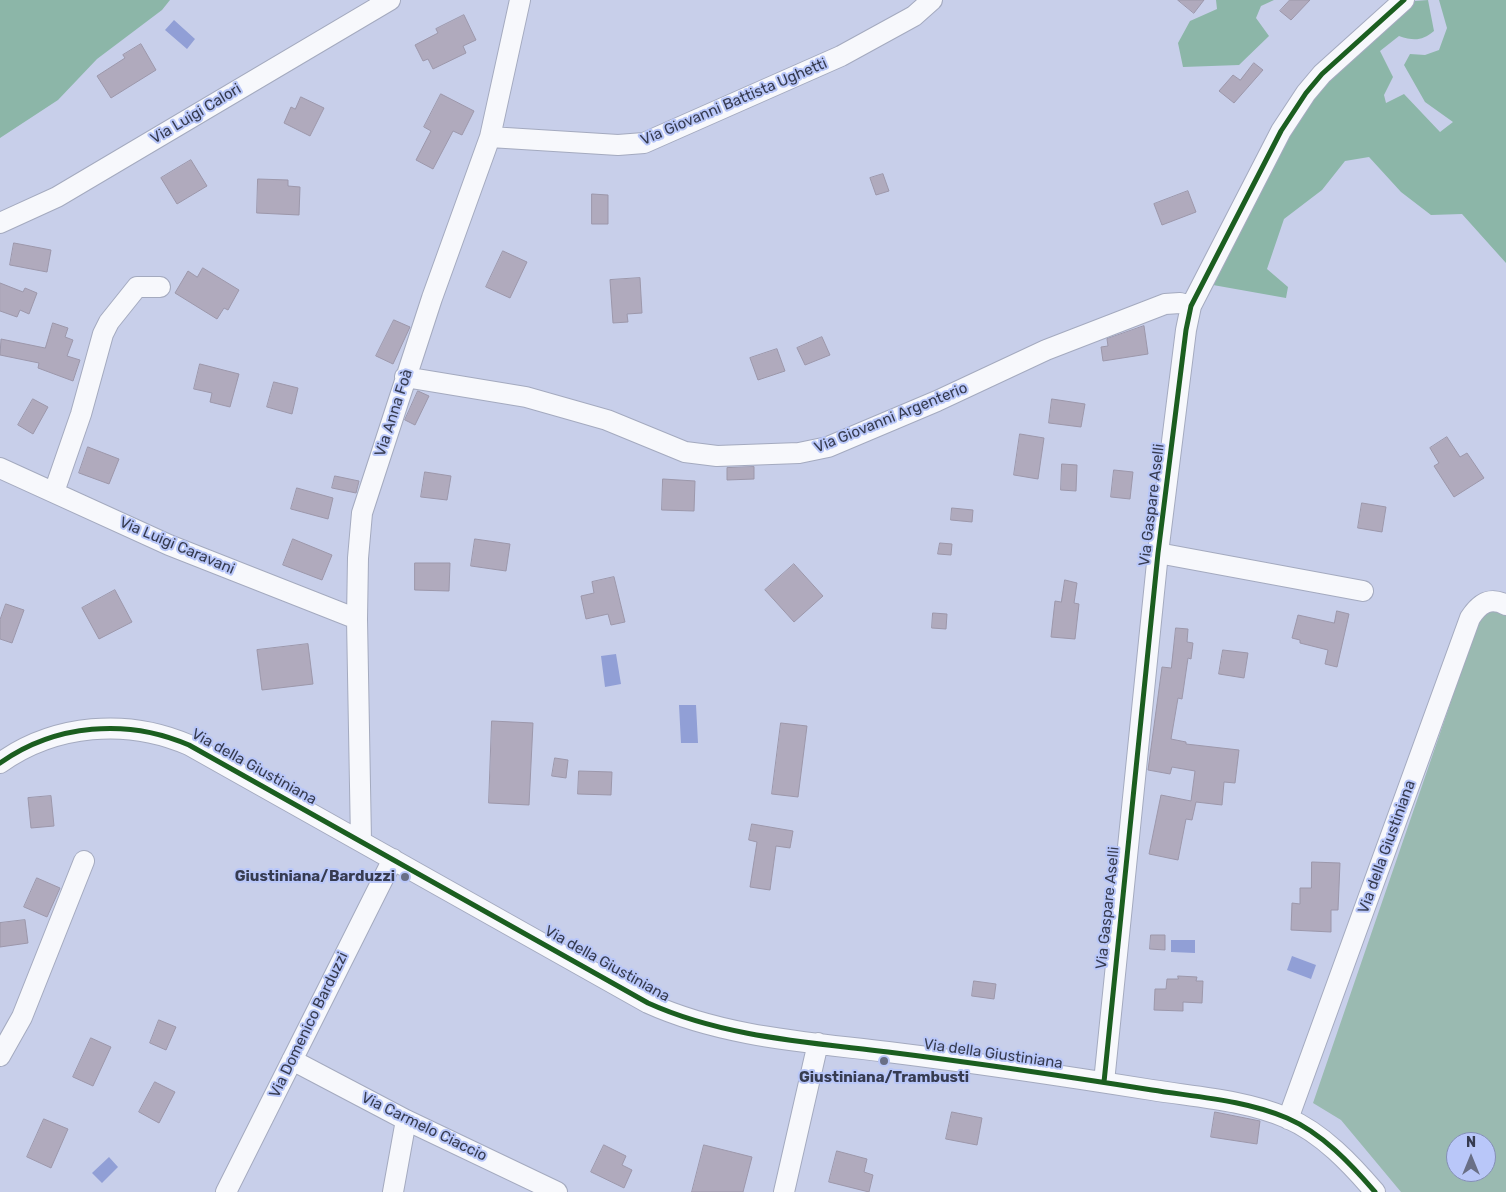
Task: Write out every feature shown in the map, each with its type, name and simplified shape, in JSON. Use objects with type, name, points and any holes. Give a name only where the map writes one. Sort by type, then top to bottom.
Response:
[{"type":"street","name":"Via Luigi Calori","points":[[0,224],[57,197],[390,0]]},
{"type":"street","name":"Via Anna Foà","points":[[361,841],[357,619],[358,558],[362,513],[405,377],[490,137],[520,0]]},
{"type":"street","name":"Via Giovanni Battista Ughetti","points":[[490,137],[618,145],[644,142],[841,56],[914,16],[932,0]]},
{"type":"street","name":"Via Gaspare Aselli","points":[[1104,1082],[1158,553],[1186,330],[1192,306],[1281,131],[1306,93],[1322,74],[1404,0]]},
{"type":"street","points":[[54,492],[81,414],[103,334],[133,291],[142,286],[160,286]]},
{"type":"street","name":"Via Giovanni Argenterio","points":[[405,377],[526,397],[607,420],[675,449],[697,454],[717,456],[799,453],[828,447],[937,401],[1046,350],[1165,304],[1180,303],[1192,306]]},
{"type":"street","name":"Via Luigi Caravani","points":[[0,468],[169,545],[357,619]]},
{"type":"street","points":[[1158,553],[1362,591]]},
{"type":"street","name":"Via della Giustiniana","points":[[1288,1118],[1470,618],[1478,606],[1488,601],[1498,601],[1506,605]]},
{"type":"street","name":"Via della Giustiniana","points":[[0,763],[37,742],[75,731],[122,728],[154,733],[189,745],[648,1003],[668,1012],[724,1029],[1104,1082],[1236,1104],[1288,1118],[1321,1139],[1338,1153],[1375,1192]]},
{"type":"street","name":"Via Domenico Barduzzi","points":[[226,1192],[393,859]]},
{"type":"street","points":[[0,1056],[22,1017],[84,861]]},
{"type":"street","points":[[784,1192],[818,1043]]},
{"type":"street","name":"Via Carmelo Ciaccio","points":[[292,1060],[406,1120],[557,1192]]},
{"type":"street","points":[[393,1192],[406,1120]]},
{"type":"green space","points":[[0,0],[170,0],[162,10],[97,59],[58,100],[0,138]]},
{"type":"green space","points":[[1216,0],[1274,0],[1261,6],[1256,18],[1269,36],[1239,65],[1183,67],[1178,43],[1190,21],[1217,9]]},
{"type":"green space","points":[[1428,0],[1434,31],[1426,37],[1418,39],[1399,36],[1380,51],[1393,77],[1384,95],[1386,103],[1404,94],[1440,132],[1453,122],[1425,102],[1404,65],[1410,54],[1425,55],[1439,50],[1447,28],[1439,0],[1506,0],[1506,263],[1462,214],[1431,215],[1401,192],[1369,157],[1345,161],[1322,190],[1284,219],[1267,269],[1288,287],[1286,298],[1213,285],[1244,212],[1313,94],[1415,1]]},
{"type":"green space","points":[[1495,605],[1506,612],[1506,1192],[1401,1192],[1341,1120],[1313,1103],[1481,614]]},
{"type":"water","points":[[174,20],[195,39],[187,49],[165,30]]},
{"type":"water","points":[[616,654],[621,684],[605,687],[601,656]]},
{"type":"water","points":[[679,705],[696,705],[698,743],[681,743]]},
{"type":"water","points":[[1171,940],[1195,940],[1195,953],[1171,952]]},
{"type":"water","points":[[1292,956],[1316,965],[1311,979],[1287,970]]},
{"type":"water","points":[[109,1157],[118,1167],[102,1183],[92,1173]]},
{"type":"building","points":[[1178,0],[1204,0],[1194,13]]},
{"type":"building","points":[[1290,0],[1310,0],[1291,20],[1280,11]]},
{"type":"building","points":[[464,15],[476,40],[463,46],[466,53],[433,69],[428,59],[423,61],[415,45],[438,33],[436,29]]},
{"type":"building","points":[[141,44],[156,70],[111,98],[97,76],[125,58],[123,55]]},
{"type":"building","points":[[1254,63],[1263,70],[1234,103],[1219,91],[1233,75],[1240,80]]},
{"type":"building","points":[[441,94],[474,111],[462,135],[453,131],[433,169],[416,160],[431,131],[424,127]]},
{"type":"building","points":[[301,97],[324,108],[310,136],[284,123],[291,107],[295,109]]},
{"type":"building","points":[[191,160],[207,186],[177,204],[161,178]]},
{"type":"building","points":[[883,174],[889,191],[876,195],[870,178]]},
{"type":"building","points":[[258,179],[288,180],[288,186],[300,187],[299,215],[257,213]]},
{"type":"building","points":[[1188,191],[1196,212],[1162,225],[1154,204]]},
{"type":"building","points":[[592,194],[608,195],[608,224],[592,224]]},
{"type":"building","points":[[14,243],[51,250],[47,272],[10,265]]},
{"type":"building","points":[[503,251],[527,262],[510,298],[486,287]]},
{"type":"building","points":[[203,268],[239,290],[228,310],[224,308],[217,319],[175,293],[188,271],[197,277]]},
{"type":"building","points":[[640,278],[642,313],[627,314],[628,322],[613,323],[610,280]]},
{"type":"building","points":[[0,283],[23,292],[25,288],[37,293],[29,314],[20,310],[17,317],[0,311]]},
{"type":"building","points":[[394,320],[410,327],[393,364],[376,356]]},
{"type":"building","points":[[53,323],[68,328],[65,337],[73,340],[67,356],[80,360],[73,381],[38,368],[39,363],[0,355],[1,339],[45,348]]},
{"type":"building","points":[[1144,326],[1148,354],[1103,361],[1101,347],[1108,346],[1107,339]]},
{"type":"building","points":[[822,337],[830,355],[805,365],[797,348]]},
{"type":"building","points":[[777,349],[785,371],[758,380],[750,358]]},
{"type":"building","points":[[200,364],[239,374],[230,407],[210,402],[212,393],[194,389]]},
{"type":"building","points":[[274,382],[298,388],[292,414],[267,407]]},
{"type":"building","points":[[418,391],[429,396],[415,425],[405,420]]},
{"type":"building","points":[[33,399],[48,407],[33,434],[18,425]]},
{"type":"building","points":[[1052,399],[1085,404],[1081,427],[1049,423]]},
{"type":"building","points":[[1020,434],[1044,438],[1038,479],[1014,475]]},
{"type":"building","points":[[1447,437],[1460,457],[1467,453],[1484,478],[1454,497],[1434,466],[1439,463],[1430,448]]},
{"type":"building","points":[[88,447],[119,459],[109,484],[79,473]]},
{"type":"building","points":[[1062,464],[1077,465],[1076,491],[1061,490]]},
{"type":"building","points":[[754,467],[754,479],[727,480],[727,468]]},
{"type":"building","points":[[1114,470],[1133,472],[1130,499],[1111,497]]},
{"type":"building","points":[[425,472],[451,476],[447,500],[421,497]]},
{"type":"building","points":[[335,476],[359,481],[356,493],[332,488]]},
{"type":"building","points":[[663,479],[695,481],[694,511],[662,510]]},
{"type":"building","points":[[297,488],[333,498],[328,519],[291,509]]},
{"type":"building","points":[[1362,503],[1386,507],[1382,532],[1358,528]]},
{"type":"building","points":[[952,508],[973,510],[972,522],[951,520]]},
{"type":"building","points":[[293,539],[332,555],[322,580],[283,565]]},
{"type":"building","points":[[475,539],[510,544],[506,571],[471,566]]},
{"type":"building","points":[[940,543],[952,544],[951,555],[938,554]]},
{"type":"building","points":[[415,563],[450,563],[449,591],[415,590]]},
{"type":"building","points":[[794,564],[823,596],[794,622],[765,590]]},
{"type":"building","points":[[614,577],[625,622],[611,625],[608,614],[586,619],[581,596],[594,593],[592,582]]},
{"type":"building","points":[[1065,580],[1077,583],[1074,603],[1079,604],[1075,639],[1051,637],[1055,601],[1061,602]]},
{"type":"building","points":[[115,590],[132,622],[99,639],[82,608]]},
{"type":"building","points":[[6,604],[24,610],[12,643],[0,639],[0,620]]},
{"type":"building","points":[[1337,611],[1349,614],[1337,667],[1325,664],[1328,650],[1300,643],[1300,640],[1292,638],[1298,615],[1334,623]]},
{"type":"building","points":[[933,613],[947,614],[946,629],[932,628]]},
{"type":"building","points":[[1176,628],[1188,629],[1187,642],[1193,643],[1191,659],[1188,658],[1182,699],[1178,698],[1171,739],[1186,742],[1186,744],[1239,750],[1235,783],[1224,782],[1222,805],[1196,802],[1192,820],[1186,819],[1178,860],[1149,854],[1161,795],[1191,801],[1195,771],[1172,767],[1170,774],[1148,770],[1162,667],[1171,668]]},
{"type":"building","points":[[308,644],[313,684],[262,690],[257,650]]},
{"type":"building","points":[[1223,650],[1248,653],[1244,678],[1219,674]]},
{"type":"building","points":[[492,721],[533,723],[529,805],[489,803]]},
{"type":"building","points":[[781,723],[807,726],[798,797],[772,794]]},
{"type":"building","points":[[555,758],[568,760],[566,778],[552,776]]},
{"type":"building","points":[[579,771],[612,772],[611,795],[578,794]]},
{"type":"building","points":[[51,796],[54,826],[31,828],[28,798]]},
{"type":"building","points":[[752,824],[793,831],[790,848],[776,846],[770,890],[750,887],[757,842],[749,840]]},
{"type":"building","points":[[1312,862],[1340,863],[1338,910],[1331,910],[1331,932],[1291,930],[1292,903],[1300,904],[1300,888],[1311,888]]},
{"type":"building","points":[[37,878],[60,888],[47,917],[24,907]]},
{"type":"building","points":[[25,920],[28,943],[0,947],[0,923]]},
{"type":"building","points":[[1151,935],[1165,935],[1165,950],[1150,949]]},
{"type":"building","points":[[1178,976],[1197,977],[1196,981],[1203,981],[1202,1003],[1183,1002],[1183,1011],[1154,1010],[1155,989],[1166,989],[1167,979],[1178,979]]},
{"type":"building","points":[[974,981],[996,984],[994,999],[972,996]]},
{"type":"building","points":[[159,1020],[176,1027],[166,1050],[150,1043]]},
{"type":"building","points":[[91,1038],[111,1047],[93,1086],[73,1077]]},
{"type":"building","points":[[155,1082],[175,1092],[159,1123],[139,1112]]},
{"type":"building","points":[[952,1112],[982,1118],[977,1145],[946,1139]]},
{"type":"building","points":[[1215,1112],[1260,1121],[1257,1144],[1211,1137]]},
{"type":"building","points":[[44,1119],[68,1129],[51,1168],[27,1157]]},
{"type":"building","points":[[604,1145],[626,1156],[622,1165],[632,1170],[624,1188],[591,1172]]},
{"type":"building","points":[[704,1145],[752,1157],[743,1192],[692,1192]]},
{"type":"building","points":[[837,1151],[867,1159],[864,1172],[873,1175],[869,1192],[829,1182]]},
{"type":"cycle path","points":[[1104,1082],[1158,553],[1186,330],[1191,306],[1281,131],[1306,93],[1322,74],[1404,0]]},
{"type":"cycle path","points":[[0,763],[21,750],[44,740],[92,729],[141,731],[165,736],[189,745],[648,1003],[677,1014],[706,1024],[736,1031],[796,1041],[1020,1070],[1220,1100],[1254,1107],[1287,1118],[1312,1132],[1346,1160],[1375,1192]]},
{"type":"place","name":"Giustiniana/Barduzzi","points":[[405,877]]},
{"type":"place","name":"Giustiniana/Trambusti","points":[[884,1061]]}]
